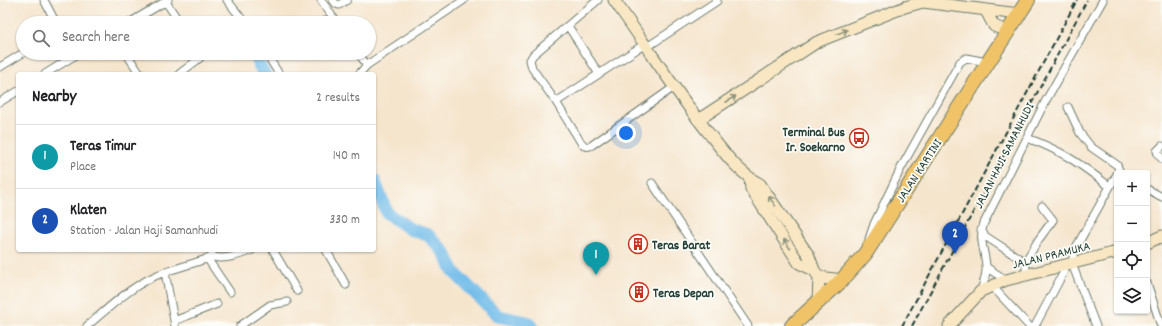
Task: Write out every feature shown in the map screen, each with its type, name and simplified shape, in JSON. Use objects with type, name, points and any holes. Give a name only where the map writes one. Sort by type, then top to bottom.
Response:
[{"type":"highway","name":"JALAN KARTINI","points":[[792,326],[842,280],[865,254],[1028,0]]},
{"type":"street","points":[[44,0],[52,16]]},
{"type":"street","points":[[226,0],[239,16]]},
{"type":"street","points":[[321,0],[332,16]]},
{"type":"street","points":[[333,0],[336,4],[339,4],[347,0]]},
{"type":"street","points":[[376,59],[464,0]]},
{"type":"street","points":[[598,0],[533,55],[530,60],[531,66],[584,146],[592,145],[674,87]]},
{"type":"street","points":[[614,0],[698,120],[729,159],[750,179],[760,184],[809,256],[816,274],[818,302]]},
{"type":"street","name":"JALAN HAJI SAMANHUDI","points":[[981,230],[1045,102],[1103,0]]},
{"type":"street","points":[[141,16],[167,1],[176,16]]},
{"type":"street","points":[[556,102],[716,1]]},
{"type":"street","points":[[698,120],[817,42],[905,7],[922,2],[1018,14]]},
{"type":"street","points":[[986,11],[994,26],[1007,31]]},
{"type":"street","points":[[568,26],[599,74]]},
{"type":"street","points":[[0,67],[16,57]]},
{"type":"street","points":[[865,254],[874,224],[901,168],[960,62],[966,58],[987,62]]},
{"type":"street","points":[[48,72],[67,60]]},
{"type":"street","points":[[131,60],[139,72]]},
{"type":"street","points":[[182,72],[197,60]]},
{"type":"street","points":[[270,60],[278,72]]},
{"type":"street","points":[[363,60],[367,65]]},
{"type":"street","points":[[361,72],[374,60]]},
{"type":"street","points":[[0,102],[16,92]]},
{"type":"street","points":[[1068,107],[1080,133],[1091,147],[1117,165],[1118,170]]},
{"type":"street","points":[[1028,138],[1066,155],[1109,186]]},
{"type":"street","points":[[1162,146],[1157,151],[1162,159]]},
{"type":"street","points":[[750,179],[751,189],[799,262],[816,274],[842,280]]},
{"type":"street","points":[[1034,326],[1069,265],[1074,251],[1114,179]]},
{"type":"street","points":[[652,183],[748,326]]},
{"type":"street","points":[[1150,191],[1162,197]]},
{"type":"street","points":[[1027,274],[1026,262],[1039,239],[1054,220],[1042,206]]},
{"type":"street","points":[[981,230],[985,236],[1026,262]]},
{"type":"street","points":[[981,230],[986,267],[981,291]]},
{"type":"street","points":[[1149,242],[1162,236]]},
{"type":"street","points":[[87,326],[131,289],[149,278],[210,255],[222,258],[232,257],[246,252]]},
{"type":"street","points":[[274,252],[297,290]]},
{"type":"street","points":[[327,252],[346,285]]},
{"type":"street","name":"JALAN PRAMUKA","points":[[991,285],[1027,274],[1114,253]]},
{"type":"street","points":[[210,255],[230,292]]},
{"type":"street","points":[[799,262],[809,256]]},
{"type":"street","points":[[1069,265],[1096,326]]},
{"type":"street","points":[[986,267],[1006,280]]},
{"type":"street","points":[[165,272],[175,323],[217,304]]},
{"type":"street","points":[[949,326],[981,291],[991,285],[1029,326]]},
{"type":"street","points":[[1150,292],[1161,326]]},
{"type":"street","points":[[240,326],[270,305],[288,302]]},
{"type":"waterway","points":[[258,60],[263,72]]},
{"type":"waterway","points":[[376,185],[387,213],[410,229],[428,235],[444,252],[454,272],[498,316],[527,322],[532,326]]},
{"type":"railway","points":[[902,326],[1077,0]]},
{"type":"railway","points":[[912,326],[1087,0]]},
{"type":"place","name":"Terminal Bus Ir. Soekarno","points":[[859,138]]},
{"type":"place","name":"Teras Barat","points":[[638,244]]},
{"type":"place","name":"Klaten","points":[[955,254]]},
{"type":"place","name":"Teras Timur","points":[[596,275]]},
{"type":"place","name":"Teras Depan","points":[[639,292]]}]
